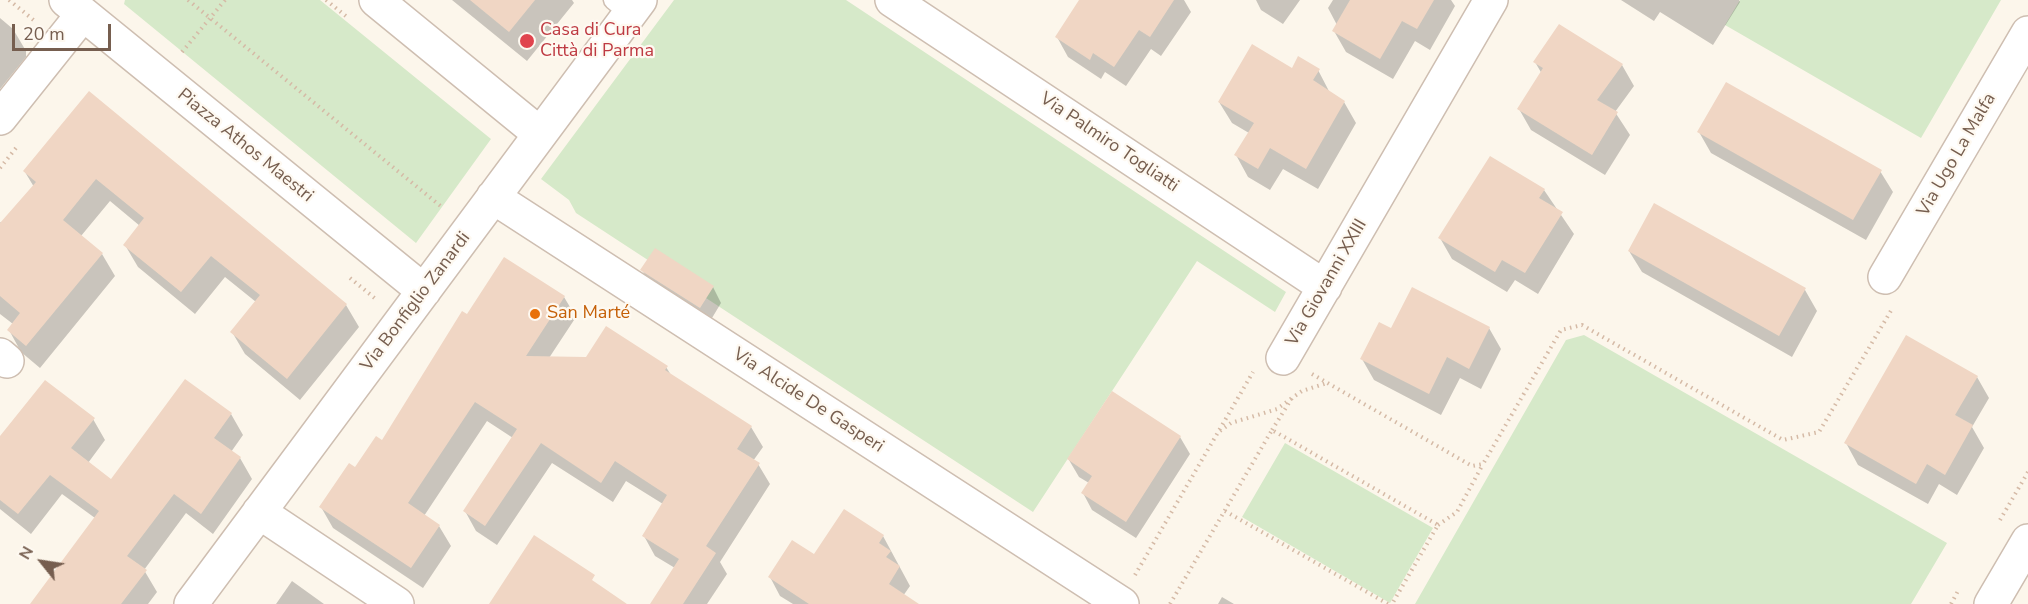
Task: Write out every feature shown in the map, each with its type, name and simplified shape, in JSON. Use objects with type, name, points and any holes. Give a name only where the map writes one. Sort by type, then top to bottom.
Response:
[{"type":"street","name":"Via Palmiro Togliatti","points":[[892,0],[1325,287]]},
{"type":"street","name":"Via Giovanni XXIII","points":[[1283,358],[1491,0]]},
{"type":"street","name":"Via Bonfiglio Zanardi","points":[[191,604],[540,134],[628,5]]},
{"type":"street","points":[[0,118],[75,7]]},
{"type":"street","name":"Piazza Athos Maestri","points":[[75,7],[424,291]]},
{"type":"street","points":[[365,11],[540,134]]},
{"type":"street","name":"Via Ugo La Malfa","points":[[1885,277],[2028,33]]},
{"type":"street","name":"Via Alcide De Gasperi","points":[[493,197],[1127,593]]},
{"type":"street","points":[[259,512],[397,604]]},
{"type":"street","points":[[1991,604],[2028,541]]},
{"type":"path","points":[[188,0],[445,210]]},
{"type":"path","points":[[180,55],[225,0]]},
{"type":"path","points":[[326,0],[365,11]]},
{"type":"path","points":[[0,168],[21,142]]},
{"type":"path","points":[[439,218],[451,201]]},
{"type":"path","points":[[349,277],[379,301],[372,311]]},
{"type":"path","points":[[1225,511],[1390,604],[1438,525],[1457,512],[1561,330],[1582,325],[1783,440],[1819,432],[1904,288],[1885,277]]},
{"type":"path","name":"Via Giovanni XXIII","points":[[1127,593],[1267,348],[1283,358]]},
{"type":"path","points":[[1283,358],[1472,466],[1483,464]]},
{"type":"path","points":[[1218,433],[1231,423],[1277,409],[1302,391],[1328,383]]},
{"type":"path","points":[[1170,604],[1292,398]]},
{"type":"path","points":[[1272,430],[1438,525]]},
{"type":"green space","points":[[125,0],[320,0],[491,139],[416,243],[124,4]]},
{"type":"green space","points":[[674,0],[846,0],[1286,292],[1275,312],[1197,261],[1033,512],[576,213],[569,200],[541,179]]},
{"type":"green space","points":[[1740,0],[2001,0],[1921,138],[1725,25]]},
{"type":"green space","points":[[1584,335],[1947,543],[1911,604],[1415,604],[1566,340]]},
{"type":"green space","points":[[1285,443],[1433,528],[1390,603],[1242,517]]},
{"type":"building","points":[[470,0],[535,0],[509,32]]},
{"type":"building","points":[[1079,0],[1174,0],[1150,37],[1139,30],[1114,67],[1093,53],[1090,60],[1055,37]]},
{"type":"building","points":[[1350,0],[1434,0],[1417,29],[1402,21],[1380,59],[1332,31]]},
{"type":"building","points":[[1559,24],[1623,64],[1597,100],[1618,112],[1592,155],[1517,109],[1543,68],[1533,62]]},
{"type":"building","points":[[1252,44],[1292,68],[1298,56],[1320,69],[1313,80],[1345,101],[1306,169],[1270,148],[1258,169],[1234,155],[1254,123],[1218,102]]},
{"type":"building","points":[[1726,82],[1882,170],[1853,220],[1697,132]]},
{"type":"building","points":[[89,91],[347,304],[287,379],[230,332],[260,295],[211,256],[181,292],[123,245],[144,218],[96,179],[63,220],[103,253],[26,346],[7,330],[20,313],[0,296],[0,223],[36,182],[23,171]]},
{"type":"building","points":[[1490,156],[1545,189],[1539,198],[1563,212],[1525,273],[1502,260],[1495,272],[1438,238]]},
{"type":"building","points":[[1654,203],[1806,288],[1779,336],[1628,251]]},
{"type":"building","points":[[655,248],[714,286],[700,308],[640,270]]},
{"type":"building","points":[[504,257],[565,296],[526,356],[586,357],[606,326],[668,366],[665,370],[752,426],[737,449],[760,463],[706,546],[716,553],[683,604],[650,604],[679,559],[642,536],[667,495],[615,461],[601,483],[541,443],[485,526],[463,511],[517,429],[475,402],[408,503],[440,525],[411,568],[319,507],[349,463],[355,467],[376,436],[382,440],[462,311],[467,314]]},
{"type":"building","points":[[1412,287],[1490,327],[1469,369],[1447,357],[1429,394],[1360,359],[1379,322],[1391,328]]},
{"type":"building","points":[[1906,335],[1978,376],[1955,415],[1973,425],[1945,475],[1927,464],[1916,484],[1844,443]]},
{"type":"building","points":[[185,379],[232,413],[214,438],[241,457],[201,514],[174,494],[127,556],[147,570],[121,604],[30,604],[99,511],[50,475],[18,514],[0,500],[0,436],[45,380],[95,418],[71,448],[111,479]]},
{"type":"building","points":[[1112,391],[1181,436],[1126,522],[1081,493],[1092,476],[1067,459]]},
{"type":"building","points":[[844,509],[884,535],[879,543],[891,551],[886,557],[900,566],[889,584],[919,604],[809,604],[768,577],[792,540],[814,554]]},
{"type":"building","points":[[534,535],[595,575],[592,580],[627,604],[489,604]]},
{"type":"place","name":"Casa di Cura Città di Parma","points":[[527,41]]},
{"type":"place","name":"San Marté","points":[[535,314]]}]
